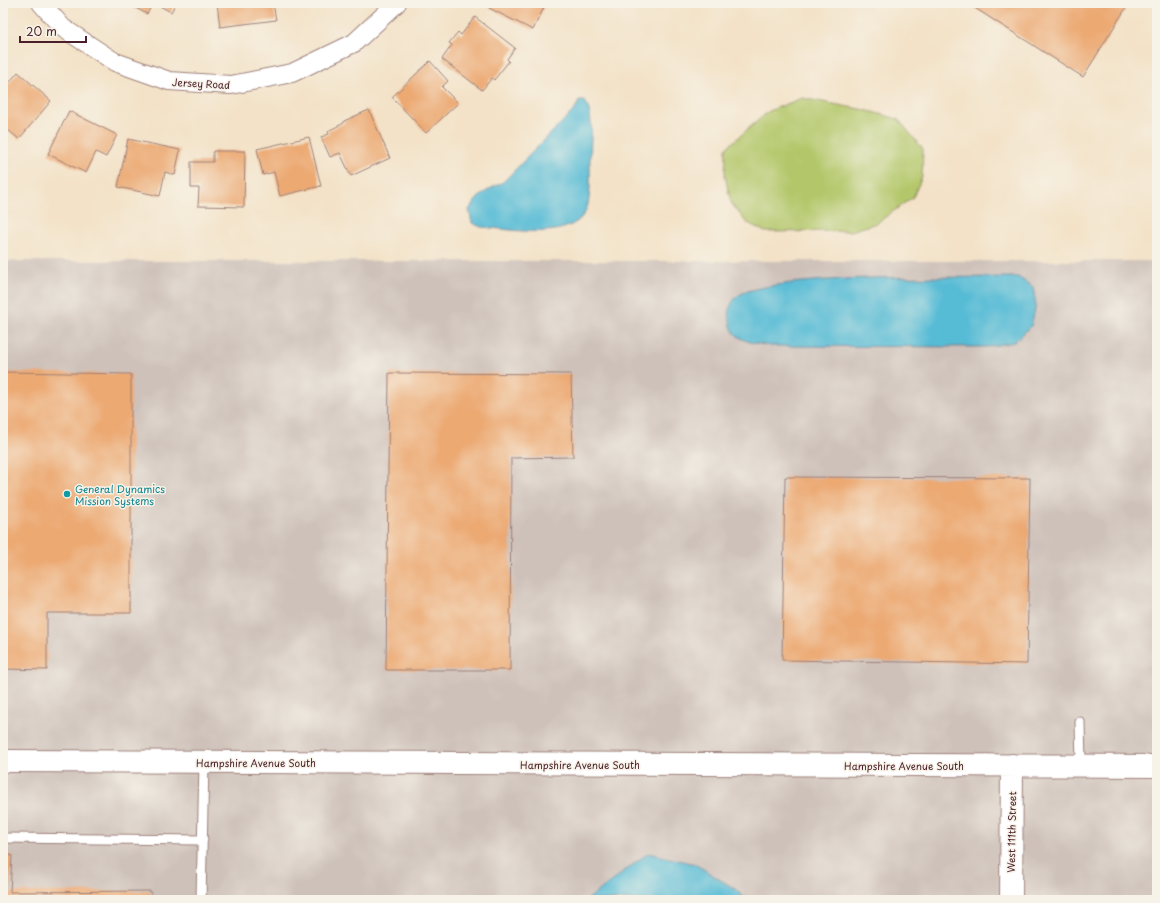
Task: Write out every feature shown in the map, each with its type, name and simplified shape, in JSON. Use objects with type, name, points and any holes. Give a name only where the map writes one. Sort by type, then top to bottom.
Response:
[{"type":"street","name":"Jersey Road","points":[[41,3],[63,28],[115,62],[169,81],[231,85],[292,72],[354,43],[397,3]]},
{"type":"street","name":"Hampshire Avenue South","points":[[3,761],[1081,764],[1157,766]]},
{"type":"street","name":"West 111th Street","points":[[1011,900],[1012,765]]},
{"type":"lane","points":[[1080,722],[1081,764]]},
{"type":"lane","points":[[201,900],[204,762]]},
{"type":"lane","points":[[3,838],[203,840]]},
{"type":"shaded area","points":[[3,261],[1157,261],[1157,900],[3,900]]},
{"type":"green space","points":[[802,98],[865,110],[898,119],[923,149],[922,177],[913,197],[877,223],[851,231],[765,232],[746,222],[731,203],[725,176],[726,148],[769,111]]},
{"type":"water","points":[[579,101],[585,101],[588,107],[591,122],[590,193],[588,204],[582,217],[572,225],[542,231],[481,227],[472,223],[469,210],[479,197],[503,182],[575,109]]},
{"type":"water","points":[[905,277],[1018,277],[1033,287],[1036,305],[1031,326],[1014,342],[987,347],[770,346],[752,343],[736,335],[733,331],[729,317],[731,305],[735,298],[739,295],[757,289],[792,283],[820,280]]},
{"type":"water","points":[[648,853],[695,864],[735,889],[747,900],[587,900]]},
{"type":"building","points":[[126,3],[153,3],[147,14]]},
{"type":"building","points":[[154,3],[176,3],[171,12]]},
{"type":"building","points":[[217,3],[273,3],[276,20],[220,27]]},
{"type":"building","points":[[491,3],[546,3],[533,30],[489,8]]},
{"type":"building","points":[[967,3],[1129,3],[1083,77]]},
{"type":"building","points":[[475,17],[515,48],[507,59],[509,61],[494,80],[492,78],[482,90],[442,59],[452,45],[449,43],[458,32],[461,35]]},
{"type":"building","points":[[430,61],[448,81],[442,87],[458,103],[426,133],[392,97]]},
{"type":"building","points":[[18,72],[51,101],[19,139],[3,126],[3,90]]},
{"type":"building","points":[[369,110],[390,158],[351,176],[340,153],[330,157],[321,137],[329,134],[328,131],[344,123],[344,121]]},
{"type":"building","points":[[69,111],[117,135],[106,157],[96,152],[86,173],[48,154]]},
{"type":"building","points":[[309,137],[321,186],[280,196],[274,172],[263,175],[257,149]]},
{"type":"building","points":[[128,139],[180,150],[175,175],[165,172],[160,196],[118,187]]},
{"type":"building","points":[[213,151],[245,151],[244,207],[198,206],[199,188],[191,188],[191,162],[213,162]]},
{"type":"building","name":"General Dynamics Mission Systems","points":[[3,372],[131,374],[131,613],[47,613],[47,670],[3,669]]},
{"type":"building","points":[[389,373],[571,374],[573,457],[511,458],[510,670],[386,670]]},
{"type":"building","points":[[785,477],[1030,478],[1027,664],[782,660]]},
{"type":"building","points":[[3,855],[12,855],[10,892],[151,891],[151,900],[3,900]]},
{"type":"place","name":"General Dynamics Mission Systems","points":[[67,494]]}]
